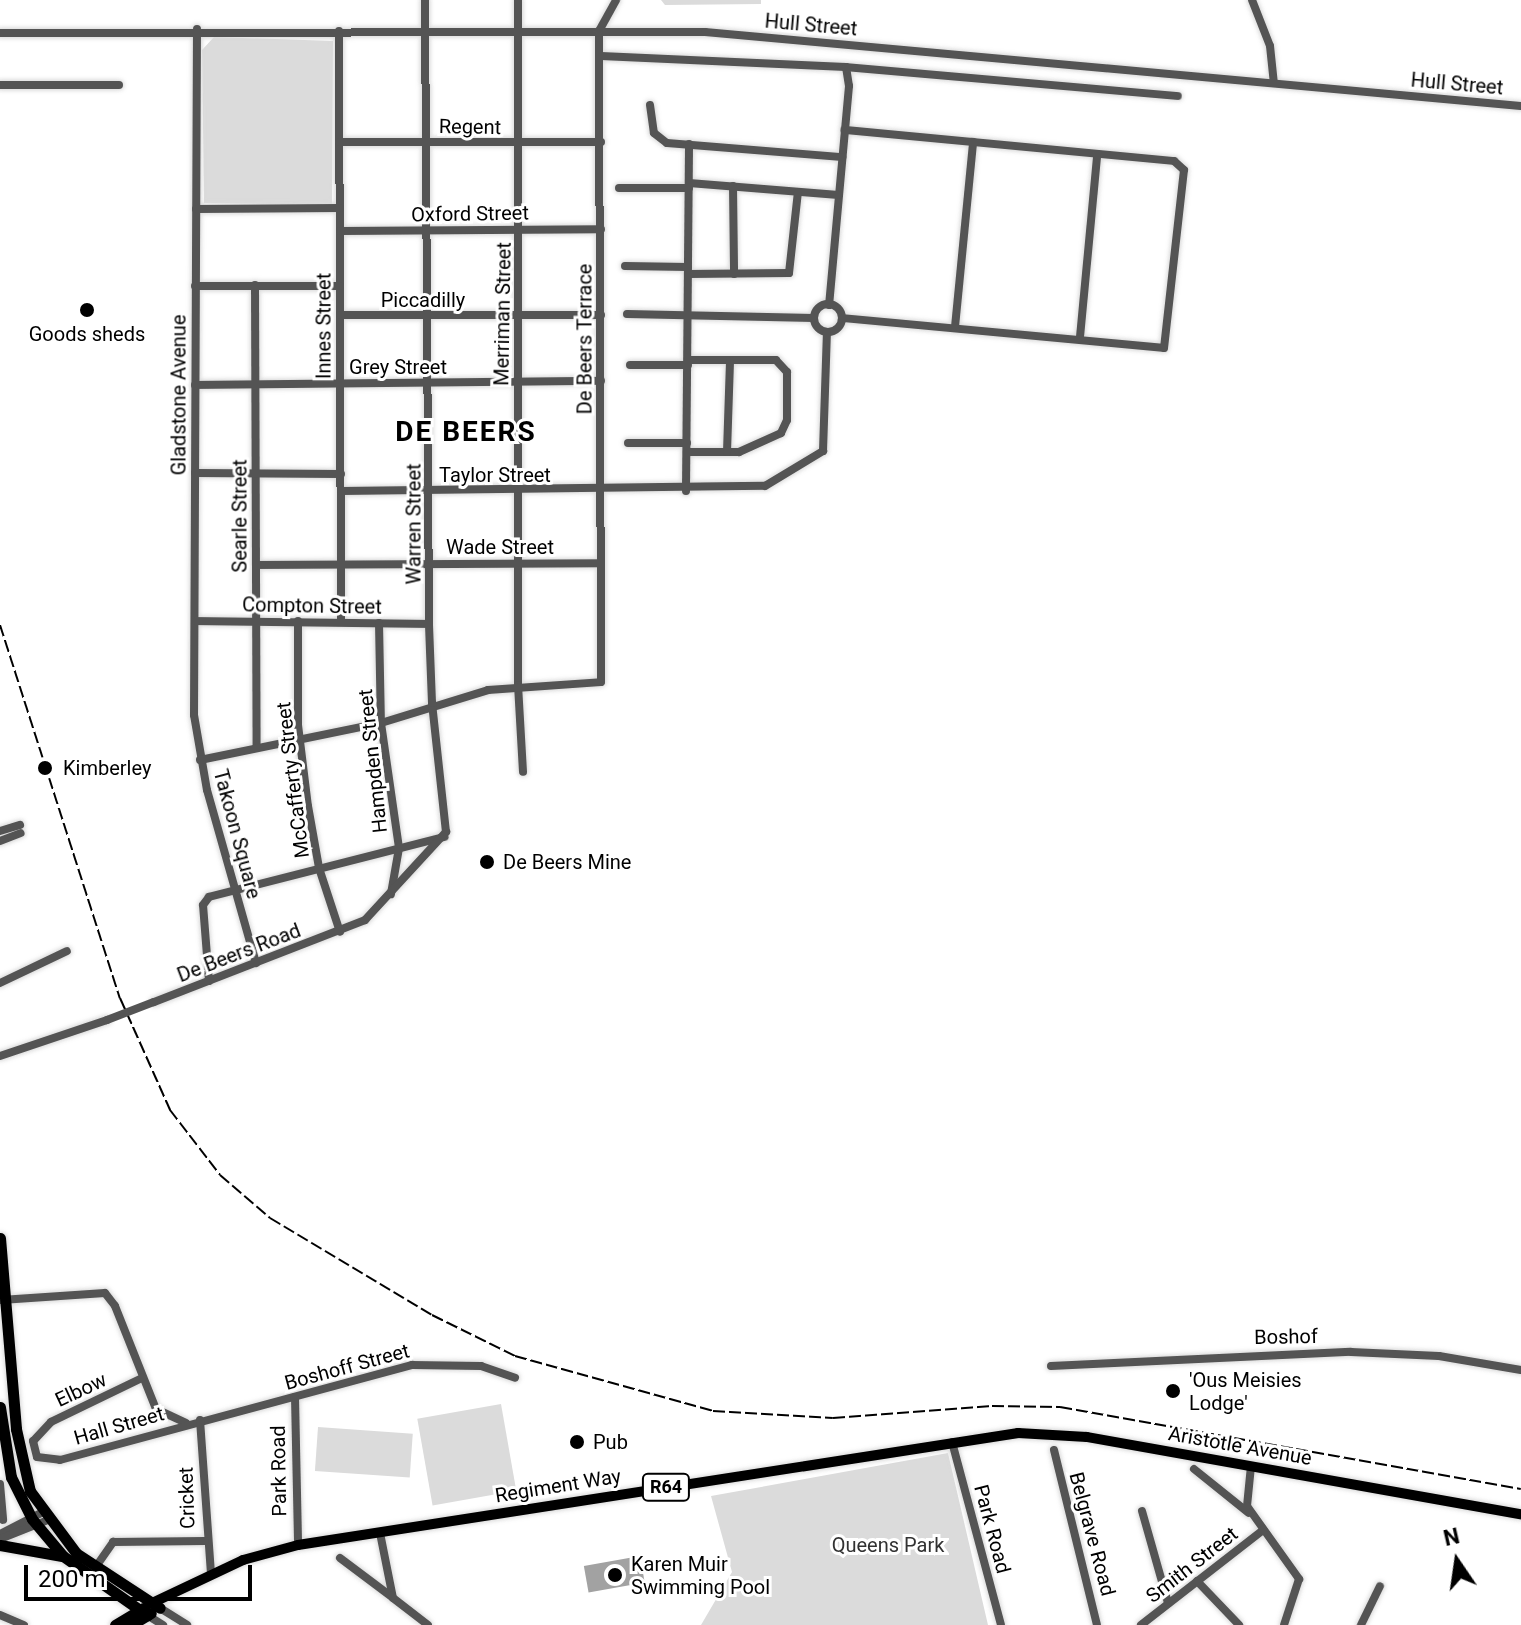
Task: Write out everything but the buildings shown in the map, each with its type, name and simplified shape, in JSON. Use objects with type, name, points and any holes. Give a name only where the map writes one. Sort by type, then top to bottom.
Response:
[{"type":"highway","points":[[0,1238],[3,1300],[19,1452],[40,1519],[149,1610]]},
{"type":"highway","points":[[0,1407],[11,1477],[63,1556]]},
{"type":"highway","points":[[0,1545],[63,1556],[149,1610]]},
{"type":"highway","points":[[115,1625],[149,1610]]},
{"type":"highway","points":[[131,1625],[149,1610]]},
{"type":"main road","name":"Aristotle Avenue","points":[[952,1442],[1007,1434],[1061,1434],[1521,1514]]},
{"type":"main road","name":"Regiment Way","points":[[149,1610],[211,1574],[298,1545],[952,1442]]},
{"type":"street","name":"Warren Street","points":[[425,0],[431,316],[429,624],[432,703],[449,822]]},
{"type":"street","name":"Merriman Street","points":[[518,0],[520,229],[517,563],[518,685],[523,772]]},
{"type":"street","points":[[599,31],[616,0]]},
{"type":"street","points":[[1252,0],[1270,46],[1274,83]]},
{"type":"street","name":"Hull Street","points":[[0,33],[197,29],[427,33],[517,30],[705,32],[1521,106]]},
{"type":"street","name":"Gladstone Avenue","points":[[197,29],[194,715],[200,760]]},
{"type":"street","name":"Innes Street","points":[[339,31],[341,622]]},
{"type":"street","name":"De Beers Terrace","points":[[518,685],[601,682],[599,31]]},
{"type":"street","name":"Hull Street","points":[[601,56],[846,67],[844,130],[829,305]]},
{"type":"street","points":[[846,67],[1178,96]]},
{"type":"street","points":[[0,85],[119,85]]},
{"type":"street","points":[[650,105],[657,138],[689,144],[842,157]]},
{"type":"street","points":[[814,318],[821,307],[829,305],[842,318],[1080,337],[1164,348],[1183,165],[844,130]]},
{"type":"street","name":"Regent","points":[[339,142],[601,142]]},
{"type":"street","points":[[955,327],[973,142]]},
{"type":"street","points":[[686,491],[689,144]]},
{"type":"street","points":[[1080,337],[1097,156]]},
{"type":"street","points":[[733,186],[734,274]]},
{"type":"street","points":[[619,188],[733,186],[839,195]]},
{"type":"street","points":[[625,266],[734,274],[789,273],[798,192]]},
{"type":"street","points":[[196,209],[340,208]]},
{"type":"street","name":"Oxford Street","points":[[340,231],[601,229]]},
{"type":"street","name":"Searle Street","points":[[255,285],[257,746]]},
{"type":"street","points":[[195,286],[340,286]]},
{"type":"street","points":[[627,314],[814,318],[827,332],[839,327],[842,318]]},
{"type":"street","name":"Piccadilly","points":[[340,315],[601,315]]},
{"type":"street","name":"Taylor Street","points":[[341,491],[686,491],[765,486],[817,457],[826,443],[827,332]]},
{"type":"street","points":[[727,452],[730,361]]},
{"type":"street","points":[[628,443],[727,452],[762,444],[781,433],[787,420],[785,365],[730,361],[630,365]]},
{"type":"street","name":"Grey Street","points":[[195,385],[601,381]]},
{"type":"street","points":[[195,473],[341,474]]},
{"type":"street","name":"Wade Street","points":[[256,565],[600,563]]},
{"type":"street","name":"Compton Street","points":[[195,621],[429,624]]},
{"type":"street","name":"McCafferty Street","points":[[298,621],[299,736],[319,868],[340,932]]},
{"type":"street","name":"Hampden Street","points":[[379,623],[381,723],[399,848],[391,895]]},
{"type":"street","points":[[200,760],[299,736],[381,723],[432,703],[518,685]]},
{"type":"street","name":"Takoon Square","points":[[200,760],[256,963]]},
{"type":"street","name":"De Beers Road","points":[[0,1056],[107,1020],[365,920],[444,837],[449,822]]},
{"type":"street","points":[[0,841],[21,829],[4,830]]},
{"type":"street","points":[[209,981],[203,905],[209,897],[444,837]]},
{"type":"street","points":[[0,983],[67,951]]},
{"type":"street","points":[[3,1300],[101,1291],[115,1306],[158,1412],[187,1423]]},
{"type":"street","name":"Boshof","points":[[1051,1366],[1351,1352],[1439,1356],[1521,1370]]},
{"type":"street","name":"Boshoff Street","points":[[187,1423],[420,1364],[481,1366],[515,1378]]},
{"type":"street","name":"Elbow","points":[[60,1460],[37,1457],[33,1441],[41,1430],[142,1378]]},
{"type":"street","name":"Park Road","points":[[295,1397],[298,1545]]},
{"type":"street","name":"Cricket","points":[[200,1420],[205,1541],[211,1574]]},
{"type":"street","name":"Hall Street","points":[[60,1460],[187,1423]]},
{"type":"street","name":"Park Road","points":[[952,1442],[1001,1625]]},
{"type":"street","name":"Belgrave Road","points":[[1054,1450],[1097,1625]]},
{"type":"street","points":[[1251,1466],[1246,1502],[1252,1516]]},
{"type":"street","points":[[1194,1469],[1252,1516],[1299,1579],[1284,1625]]},
{"type":"street","points":[[0,1484],[3,1520]]},
{"type":"street","points":[[1142,1511],[1168,1603]]},
{"type":"street","points":[[0,1537],[40,1519]]},
{"type":"street","name":"Smith Street","points":[[1141,1625],[1263,1530]]},
{"type":"street","points":[[380,1533],[393,1598]]},
{"type":"street","points":[[95,1568],[115,1541],[205,1541]]},
{"type":"street","points":[[340,1558],[426,1624]]},
{"type":"street","points":[[368,1579],[387,1567]]},
{"type":"street","points":[[1197,1581],[1239,1625]]},
{"type":"street","points":[[1361,1625],[1380,1586]]},
{"type":"street","points":[[149,1610],[163,1625]]},
{"type":"street","points":[[149,1610],[187,1625]]},
{"type":"street","points":[[0,1615],[24,1625]]},
{"type":"green space","points":[[661,0],[761,0],[761,4],[665,5]]},
{"type":"green space","points":[[214,37],[333,41],[332,205],[204,203],[202,50]]},
{"type":"green space","points":[[501,1404],[516,1491],[433,1505],[417,1419]]},
{"type":"green space","points":[[318,1427],[413,1434],[410,1478],[315,1471]]},
{"type":"green space","name":"Queens Park","points":[[948,1453],[988,1625],[701,1625],[732,1572],[711,1496]]},
{"type":"shaded area","name":"Karen Muir Swimming Pool","points":[[640,1556],[645,1583],[589,1592],[584,1566]]},
{"type":"railway","points":[[0,625],[120,998],[170,1110],[220,1175],[270,1218],[432,1315],[515,1356],[713,1411],[833,1418],[992,1406],[1060,1407],[1521,1489]]},
{"type":"place","name":"Goods sheds","points":[[87,310]]},
{"type":"place","name":"Kimberley","points":[[45,768]]},
{"type":"place","name":"De Beers Mine","points":[[487,862]]},
{"type":"place","name":"'Ous Meisies Lodge'","points":[[1173,1391]]},
{"type":"place","name":"Pub","points":[[577,1442]]},
{"type":"place","name":"Karen Muir Swimming Pool","points":[[615,1575]]},
{"type":"district","name":"DE BEERS","points":[[466,432]]}]
